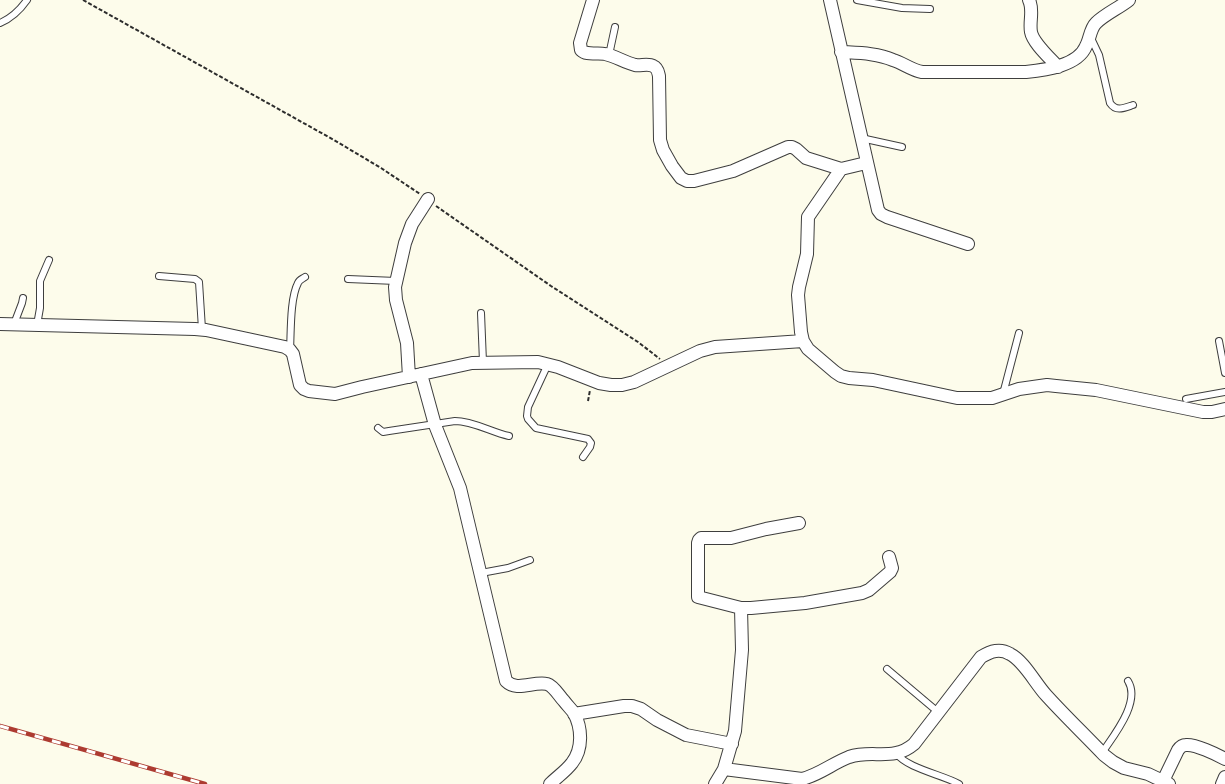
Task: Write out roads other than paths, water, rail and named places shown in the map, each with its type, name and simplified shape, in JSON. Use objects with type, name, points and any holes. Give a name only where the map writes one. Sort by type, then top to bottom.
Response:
[{"type":"street","points":[[593,0],[580,43],[580,50],[587,53],[609,55],[634,65],[650,64],[655,66],[658,70],[660,140],[674,170],[681,178],[687,181],[694,181],[733,171],[788,146],[796,149],[806,158],[841,169],[866,163]]},
{"type":"street","points":[[830,0],[866,163],[880,214],[968,244]]},
{"type":"street","points":[[1029,0],[1031,10],[1031,31],[1033,38],[1058,67]]},
{"type":"street","points":[[841,52],[862,53],[887,58],[916,71],[922,72],[1042,71],[1058,67],[1076,59],[1082,53],[1095,24],[1129,0]]},
{"type":"street","points":[[841,169],[808,217],[807,254],[798,287],[800,332],[803,341],[808,349],[841,376],[873,380],[946,397],[957,398],[992,398],[1019,389],[1047,385],[1096,390],[1203,412],[1225,410]]},
{"type":"street","points":[[428,199],[412,224],[405,243],[396,281],[396,300],[415,375],[460,488],[506,681],[510,685],[515,686],[547,684],[552,687],[574,714],[580,734],[580,744],[577,754],[572,763],[550,784]]},
{"type":"street","points":[[0,324],[202,330],[286,347],[293,354],[300,385],[304,389],[335,394],[415,375],[483,362],[538,362],[548,364],[599,383],[611,386],[622,385],[634,382],[700,351],[715,346],[803,341]]},
{"type":"street","points":[[799,523],[739,536],[701,538],[698,540],[698,597],[741,608],[751,608],[805,603],[862,593],[869,590],[890,572],[892,568],[889,557]]},
{"type":"street","points":[[715,784],[724,769],[735,731],[742,650],[741,608]]},
{"type":"street","points":[[724,769],[802,779],[811,777],[849,757],[858,755],[897,754],[907,750],[914,744],[981,657],[990,651],[999,650],[1009,653],[1017,658],[1047,696],[1102,753],[1112,762],[1124,768],[1148,774],[1166,782],[1178,750],[1184,744],[1225,759]]},
{"type":"street","points":[[574,714],[632,706],[641,709],[657,720],[686,735],[732,744]]},
{"type":"street","points":[[1222,784],[1225,777]]},
{"type":"lane","points":[[0,23],[18,12],[27,0]]},
{"type":"lane","points":[[857,0],[902,8],[930,9]]},
{"type":"lane","points":[[609,55],[615,27]]},
{"type":"lane","points":[[1090,36],[1098,49],[1110,103],[1115,108],[1120,109],[1133,105]]},
{"type":"lane","points":[[861,138],[902,147]]},
{"type":"lane","points":[[37,325],[40,308],[40,281],[49,260]]},
{"type":"lane","points":[[159,276],[195,279],[199,282],[202,330]]},
{"type":"lane","points":[[290,350],[291,321],[294,299],[298,284],[305,277]]},
{"type":"lane","points":[[348,279],[396,281]]},
{"type":"lane","points":[[14,324],[23,298]]},
{"type":"lane","points":[[481,313],[483,362]]},
{"type":"lane","points":[[1003,394],[1019,333]]},
{"type":"lane","points":[[1219,341],[1225,373]]},
{"type":"lane","points":[[548,364],[528,407],[527,416],[532,425],[536,428],[588,439],[591,443],[590,447],[583,456]]},
{"type":"lane","points":[[1186,399],[1225,392]]},
{"type":"lane","points":[[378,428],[383,432],[455,421],[464,421],[509,436]]},
{"type":"lane","points":[[481,573],[508,568],[530,560]]},
{"type":"lane","points":[[887,669],[938,712]]},
{"type":"lane","points":[[1102,753],[1120,726],[1130,706],[1132,687],[1128,681]]},
{"type":"lane","points":[[897,754],[900,758],[910,764],[946,777],[959,784]]},
{"type":"railway","points":[[0,726],[205,784]]}]
